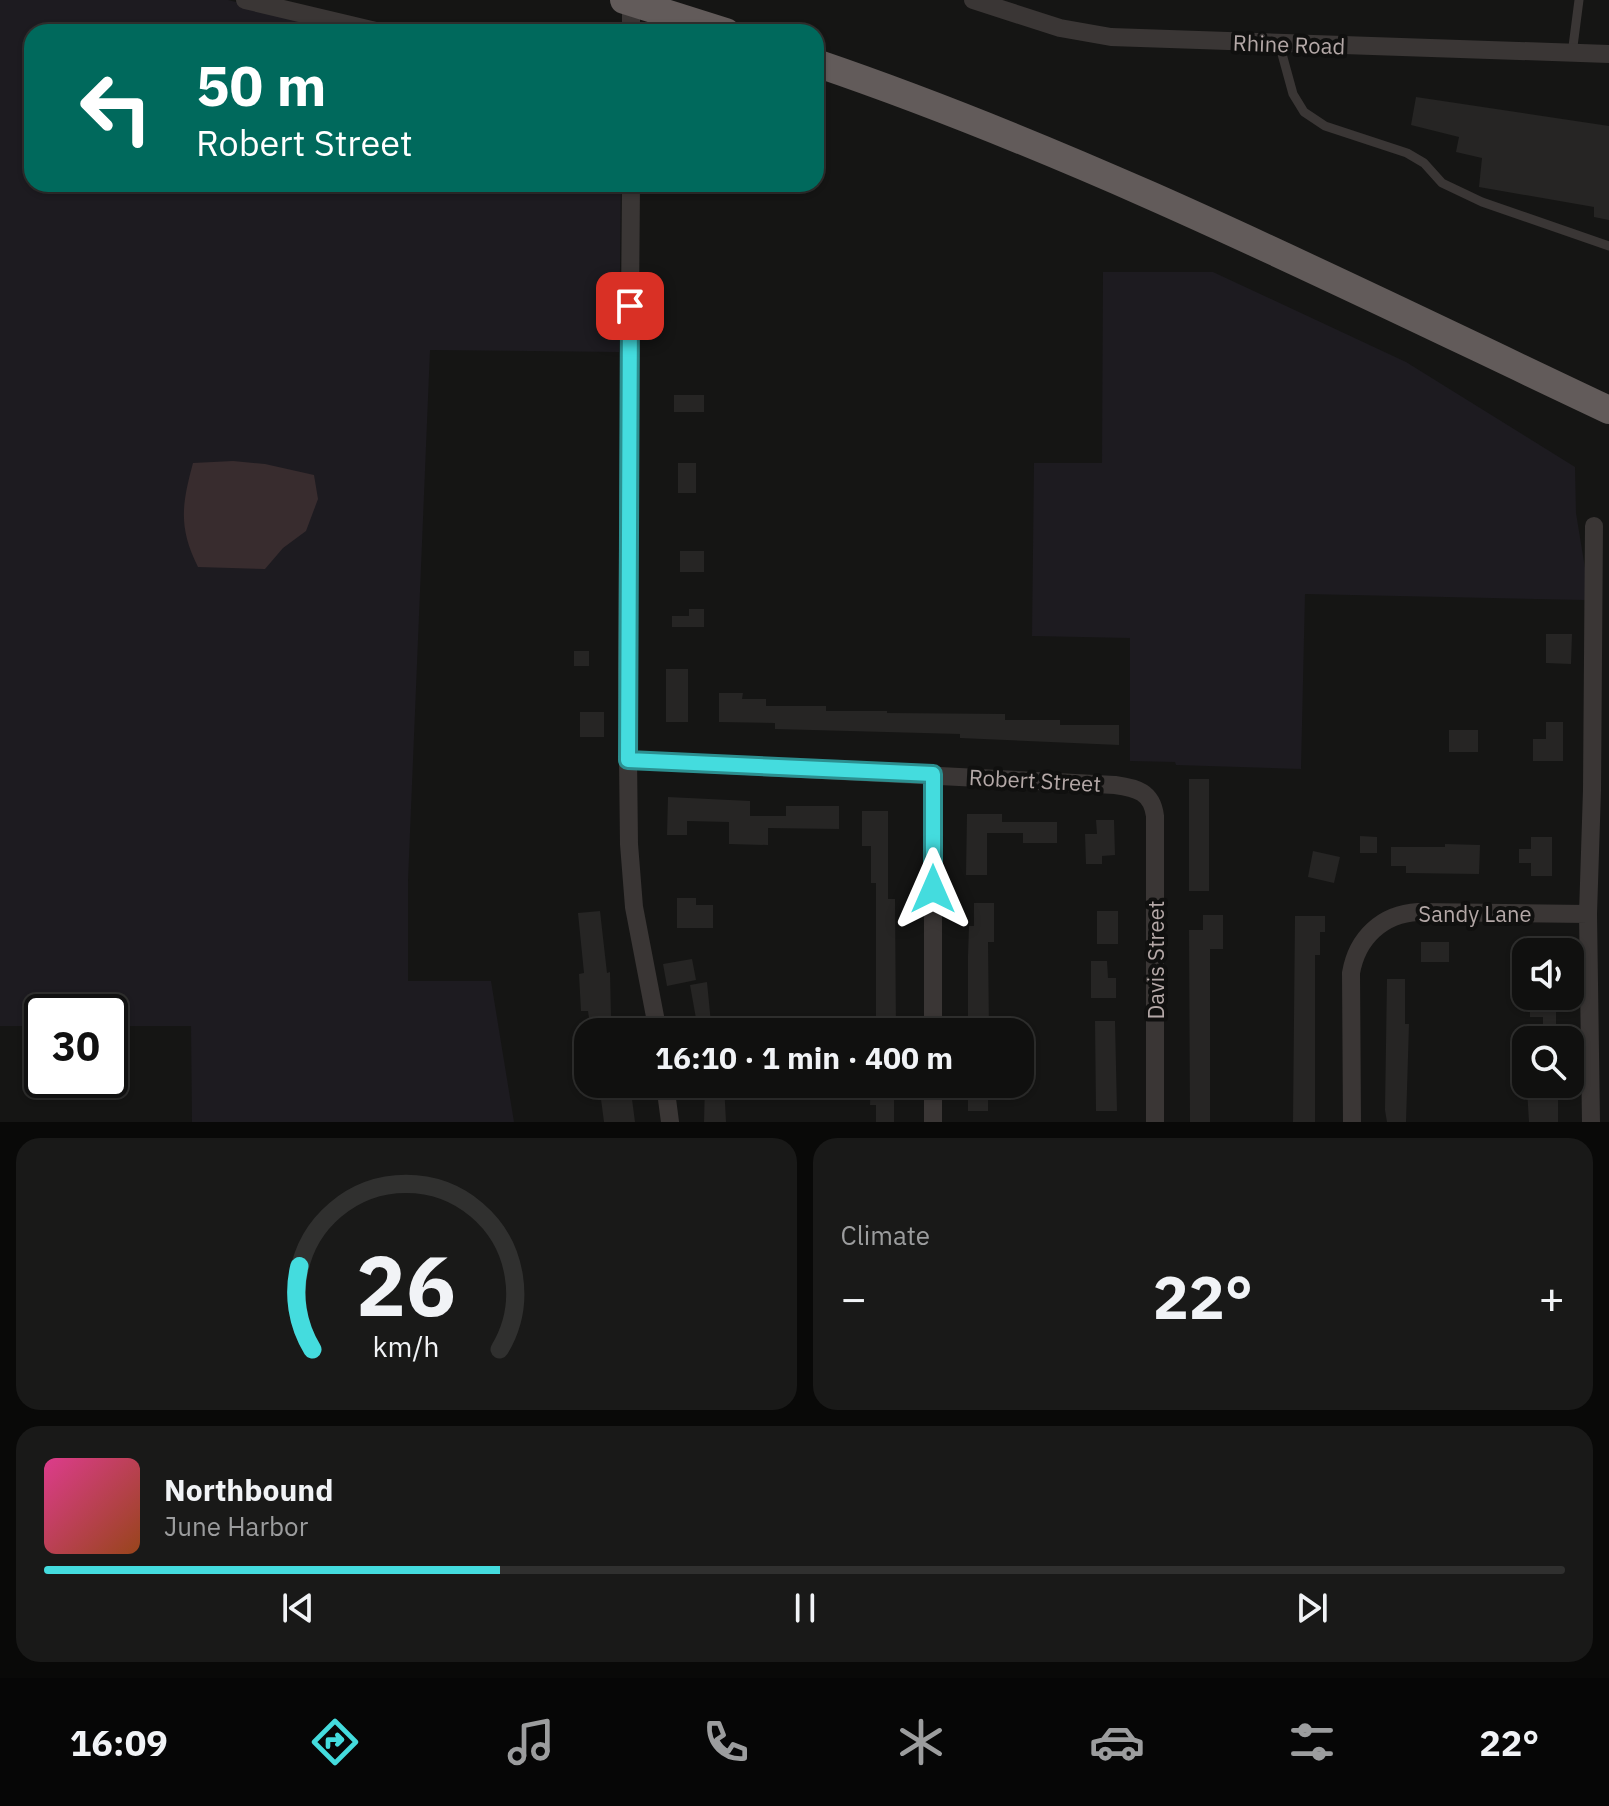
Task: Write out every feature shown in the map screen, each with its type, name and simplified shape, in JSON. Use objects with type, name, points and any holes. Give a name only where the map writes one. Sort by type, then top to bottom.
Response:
[{"type":"highway","points":[[628,1],[701,24]]},
{"type":"highway","points":[[824,66],[885,86],[1076,162],[1609,410]]},
{"type":"street","points":[[245,0],[346,24]]},
{"type":"street","name":"Rhine Road","points":[[973,0],[1060,28],[1138,39],[1609,54]]},
{"type":"street","points":[[628,1],[630,24]]},
{"type":"street","points":[[631,192],[629,844],[634,907],[655,1018]]},
{"type":"street","points":[[1591,1122],[1588,914],[1594,526]]},
{"type":"street","name":"Robert Street","points":[[628,760],[1115,785],[1130,787],[1151,798]]},
{"type":"street","points":[[933,774],[933,1018]]},
{"type":"street","name":"Davis Street","points":[[1151,798],[1155,816],[1155,1122]]},
{"type":"street","name":"Sandy Lane","points":[[1352,1122],[1351,973],[1356,951],[1378,925],[1391,918],[1418,912],[1588,914]]},
{"type":"street","points":[[667,1098],[670,1122]]},
{"type":"street","points":[[933,1098],[933,1122]]},
{"type":"lane","points":[[1572,54],[1579,0]]},
{"type":"lane","points":[[1279,43],[1293,94],[1304,112],[1325,126],[1407,153],[1424,163],[1442,183],[1482,202],[1609,246]]},
{"type":"shaded area","points":[[0,0],[228,0],[326,24],[24,24],[24,192],[621,192],[619,352],[430,350],[408,881],[408,981],[491,981],[514,1122],[192,1122],[191,1026],[128,1026],[128,994],[24,994],[24,1026],[0,1026]]},
{"type":"shaded area","points":[[1103,272],[1213,272],[1406,362],[1575,467],[1576,513],[1586,574],[1585,600],[1305,594],[1301,769],[1130,761],[1130,638],[1032,636],[1034,463],[1102,463]]},
{"type":"shaded area","points":[[233,461],[265,464],[314,475],[318,499],[306,531],[283,548],[265,569],[198,567],[187,540],[184,503],[193,463]]},
{"type":"building","points":[[1416,97],[1609,126],[1609,220],[1594,217],[1594,207],[1479,187],[1482,158],[1456,152],[1459,137],[1411,125]]},
{"type":"building","points":[[674,395],[704,395],[704,412],[674,412]]},
{"type":"building","points":[[678,463],[696,463],[696,493],[678,493]]},
{"type":"building","points":[[680,551],[704,551],[704,572],[680,572]]},
{"type":"building","points":[[689,609],[704,609],[704,627],[672,627],[672,616],[689,616]]},
{"type":"building","points":[[1546,634],[1572,634],[1571,664],[1546,663]]},
{"type":"building","points":[[574,651],[589,651],[589,666],[574,666]]},
{"type":"building","points":[[666,669],[688,669],[688,722],[666,722]]},
{"type":"building","points":[[719,693],[743,693],[742,699],[766,699],[766,706],[826,706],[826,711],[1005,714],[1005,720],[1060,720],[1060,725],[1119,725],[1119,745],[960,738],[960,734],[775,729],[775,723],[719,722]]},
{"type":"building","points":[[580,712],[604,712],[604,737],[580,737]]},
{"type":"building","points":[[1546,722],[1563,722],[1563,761],[1533,761],[1533,739],[1546,739]]},
{"type":"building","points":[[1449,730],[1478,730],[1478,752],[1449,752]]},
{"type":"building","points":[[1189,779],[1209,779],[1209,891],[1189,891]]},
{"type":"building","points":[[668,797],[750,801],[750,816],[786,816],[786,806],[839,806],[839,829],[768,828],[768,845],[729,844],[729,822],[687,821],[687,835],[667,835]]},
{"type":"building","points":[[862,811],[888,811],[888,899],[895,899],[896,1018],[876,1018],[876,883],[871,883],[871,846],[862,846]]},
{"type":"building","points":[[967,814],[1002,814],[1002,822],[1057,822],[1057,843],[1023,843],[1023,833],[987,833],[987,875],[966,875]]},
{"type":"building","points":[[1096,820],[1114,820],[1115,855],[1102,856],[1102,864],[1086,864],[1085,834],[1097,834]]},
{"type":"building","points":[[1360,836],[1377,837],[1377,853],[1360,853]]},
{"type":"building","points":[[1531,837],[1552,837],[1552,876],[1531,876],[1531,863],[1519,863],[1519,849],[1531,849]]},
{"type":"building","points":[[1445,844],[1480,845],[1479,874],[1406,873],[1406,866],[1391,866],[1391,847],[1445,847]]},
{"type":"building","points":[[1313,851],[1340,857],[1334,883],[1308,877]]},
{"type":"building","points":[[677,898],[696,898],[696,905],[713,905],[713,928],[677,928]]},
{"type":"building","points":[[974,903],[994,903],[994,942],[988,942],[989,1018],[968,1018],[969,926],[974,926]]},
{"type":"building","points":[[600,911],[607,973],[610,972],[611,1018],[589,1018],[588,1011],[581,1011],[579,974],[584,973],[578,913]]},
{"type":"building","points":[[1097,911],[1118,911],[1118,944],[1097,944]]},
{"type":"building","points":[[1203,915],[1223,915],[1223,949],[1210,949],[1210,1122],[1190,1122],[1189,930],[1203,930]]},
{"type":"building","points":[[1295,916],[1325,916],[1325,932],[1320,932],[1320,955],[1315,955],[1315,1122],[1293,1122]]},
{"type":"building","points":[[1421,942],[1449,942],[1449,962],[1421,962]]},
{"type":"building","points":[[692,959],[696,980],[667,986],[663,964]]},
{"type":"building","points":[[1091,961],[1107,961],[1108,978],[1116,978],[1116,998],[1091,998]]},
{"type":"building","points":[[1387,979],[1405,979],[1405,1024],[1409,1024],[1406,1122],[1387,1122],[1385,1110]]},
{"type":"building","points":[[707,982],[711,1018],[696,1018],[690,985]]},
{"type":"building","points":[[1530,1010],[1556,1010],[1556,1026],[1543,1026],[1543,1017],[1530,1017]]},
{"type":"building","points":[[1095,1021],[1115,1021],[1117,1111],[1096,1111]]},
{"type":"building","points":[[601,1098],[632,1098],[635,1122],[604,1122]]},
{"type":"building","points":[[705,1098],[725,1098],[726,1122],[704,1122]]},
{"type":"building","points":[[870,1098],[894,1098],[894,1122],[876,1122],[876,1105],[870,1105]]},
{"type":"building","points":[[968,1098],[988,1098],[988,1111],[968,1111]]},
{"type":"building","points":[[1528,1098],[1558,1098],[1558,1122],[1529,1122]]},
{"type":"route","points":[[630,306],[628,760],[933,774],[933,889]]}]
